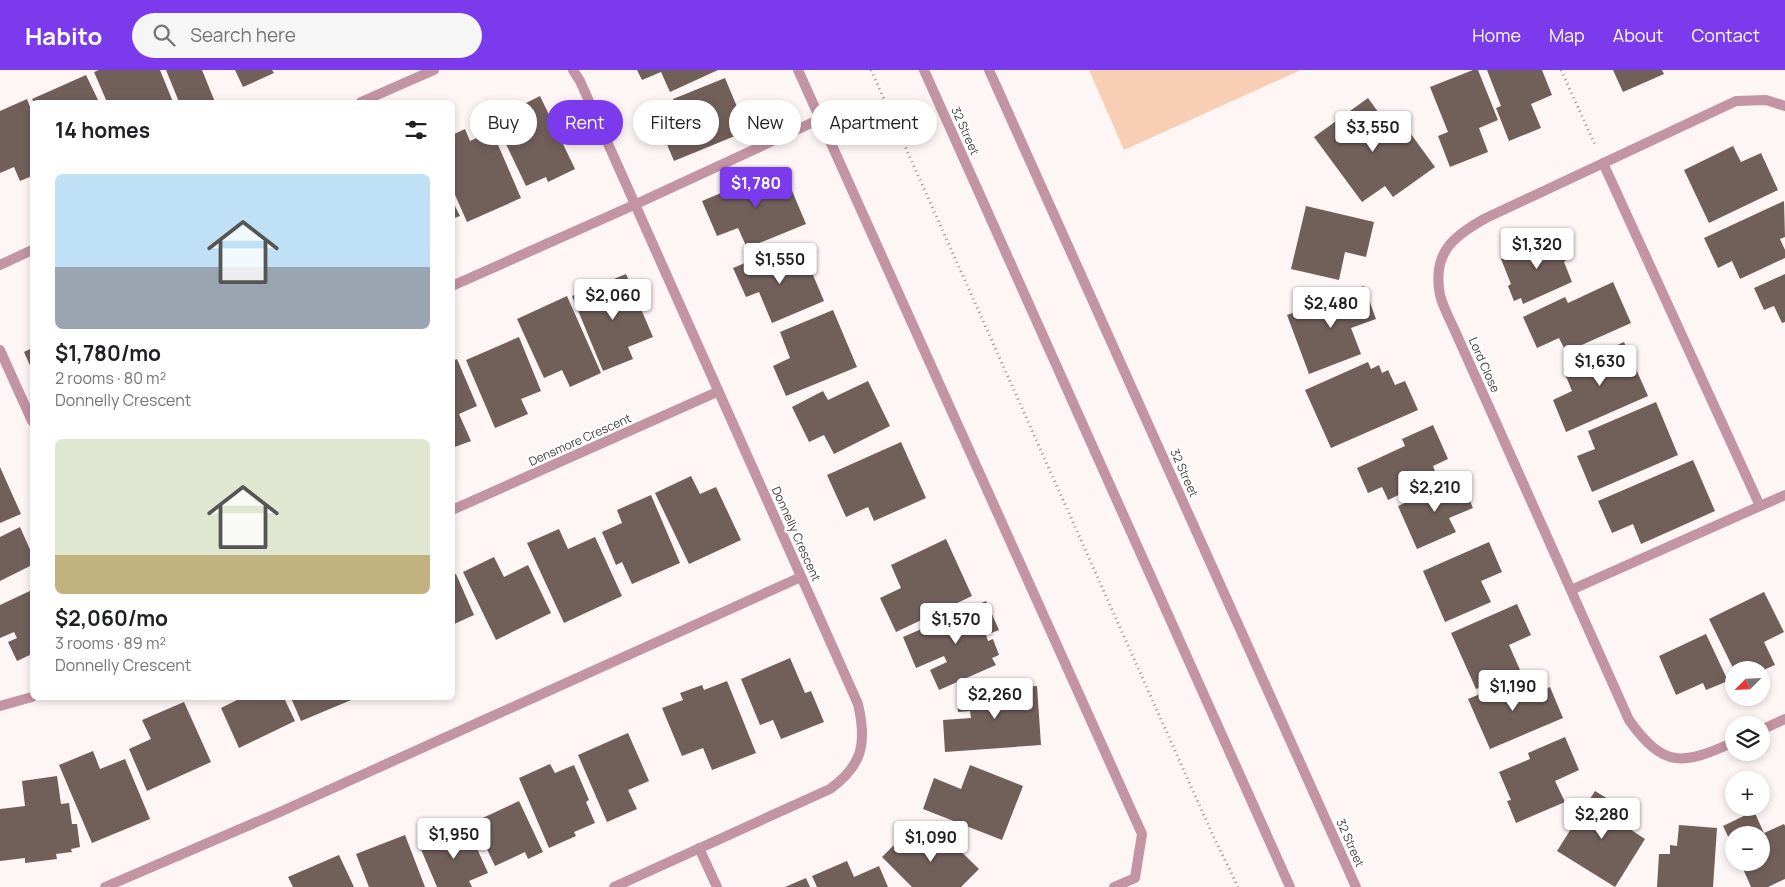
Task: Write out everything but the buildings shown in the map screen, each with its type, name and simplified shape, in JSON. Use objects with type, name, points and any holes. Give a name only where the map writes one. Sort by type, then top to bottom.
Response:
[{"type":"street","points":[[366,100],[434,70]]},
{"type":"street","name":"Donnelly Crescent","points":[[573,70],[580,81],[717,392],[858,704],[862,722],[862,742],[857,762],[845,778],[830,789],[614,887]]},
{"type":"street","points":[[798,70],[811,100]]},
{"type":"street","name":"32 Street","points":[[924,70],[1290,887]]},
{"type":"street","name":"32 Street","points":[[989,70],[1356,887]]},
{"type":"street","name":"Lord Close","points":[[1725,746],[1707,754],[1687,759],[1669,756],[1656,749],[1641,737],[1629,720],[1455,331],[1441,296],[1438,273],[1451,241],[1467,228],[1736,101],[1766,100],[1785,106]]},
{"type":"street","points":[[455,285],[811,123]]},
{"type":"street","points":[[832,145],[1142,834],[1135,878],[1114,887]]},
{"type":"street","points":[[1603,163],[1760,506]]},
{"type":"street","points":[[0,265],[30,251]]},
{"type":"street","points":[[0,350],[30,417]]},
{"type":"street","name":"Densmore Crescent","points":[[455,509],[717,392]]},
{"type":"street","points":[[1571,590],[1785,495]]},
{"type":"street","points":[[105,887],[289,808],[801,577]]},
{"type":"street","points":[[0,706],[30,697]]},
{"type":"street","points":[[1770,726],[1785,719]]},
{"type":"street","points":[[699,848],[717,887]]},
{"type":"path","points":[[872,70],[1210,829],[1238,887]]},
{"type":"path","points":[[1561,70],[1603,163]]},
{"type":"shaded area","points":[[1089,70],[1301,70],[1124,150]]}]
